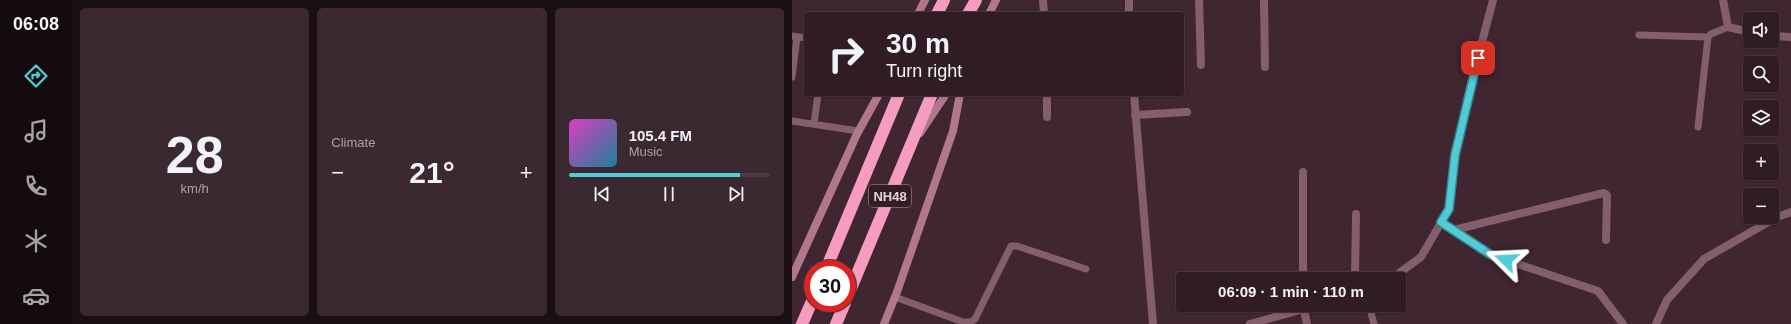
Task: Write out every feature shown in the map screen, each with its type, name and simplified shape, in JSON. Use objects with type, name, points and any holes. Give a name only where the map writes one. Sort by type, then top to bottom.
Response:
[{"type":"highway","points":[[938,12],[944,0]]},
{"type":"highway","points":[[969,12],[976,0]]},
{"type":"highway","name":"NH48","points":[[830,260],[899,96]]},
{"type":"highway","name":"NH48","points":[[856,277],[931,96]]},
{"type":"highway","points":[[802,324],[807,312]]},
{"type":"highway","points":[[836,324],[841,312]]},
{"type":"street","points":[[919,12],[925,0]]},
{"type":"street","points":[[990,12],[996,0]]},
{"type":"street","points":[[1043,0],[1044,12]]},
{"type":"street","points":[[1129,0],[1129,12]]},
{"type":"street","points":[[1199,0],[1201,65]]},
{"type":"street","points":[[1264,0],[1265,66]]},
{"type":"street","points":[[1401,272],[1422,257],[1449,209],[1457,147],[1470,88],[1493,0]]},
{"type":"street","points":[[1723,0],[1728,27],[1743,30]]},
{"type":"street","points":[[1779,36],[1791,37]]},
{"type":"street","points":[[792,277],[858,131],[878,96]]},
{"type":"street","points":[[911,147],[945,96]]},
{"type":"street","points":[[884,324],[895,297],[953,130],[960,96]]},
{"type":"street","points":[[1046,96],[1047,117]]},
{"type":"street","points":[[1134,96],[1153,324]]},
{"type":"street","points":[[1135,115],[1187,112]]},
{"type":"street","points":[[1303,172],[1303,272]]},
{"type":"street","points":[[1454,230],[1604,193],[1607,195],[1606,240]]},
{"type":"street","points":[[1656,324],[1667,300],[1704,259],[1777,217],[1791,212]]},
{"type":"street","points":[[1355,272],[1356,214]]},
{"type":"street","points":[[1441,222],[1491,255],[1598,291],[1623,324]]},
{"type":"street","points":[[1250,324],[1288,312]]},
{"type":"street","points":[[1305,312],[1307,324]]},
{"type":"lane","points":[[1639,34],[1708,37],[1711,34],[1728,27]]},
{"type":"lane","points":[[792,77],[795,36]]},
{"type":"lane","points":[[1698,127],[1708,37]]},
{"type":"lane","points":[[814,124],[818,96]]},
{"type":"lane","points":[[792,121],[858,131]]},
{"type":"lane","points":[[895,297],[964,322],[971,322],[974,319],[1011,246],[1017,246],[1086,269]]},
{"type":"lane","points":[[1371,312],[1374,324]]},
{"type":"route","points":[[1478,58],[1455,155],[1449,209],[1441,222],[1485,252],[1506,260]]}]
